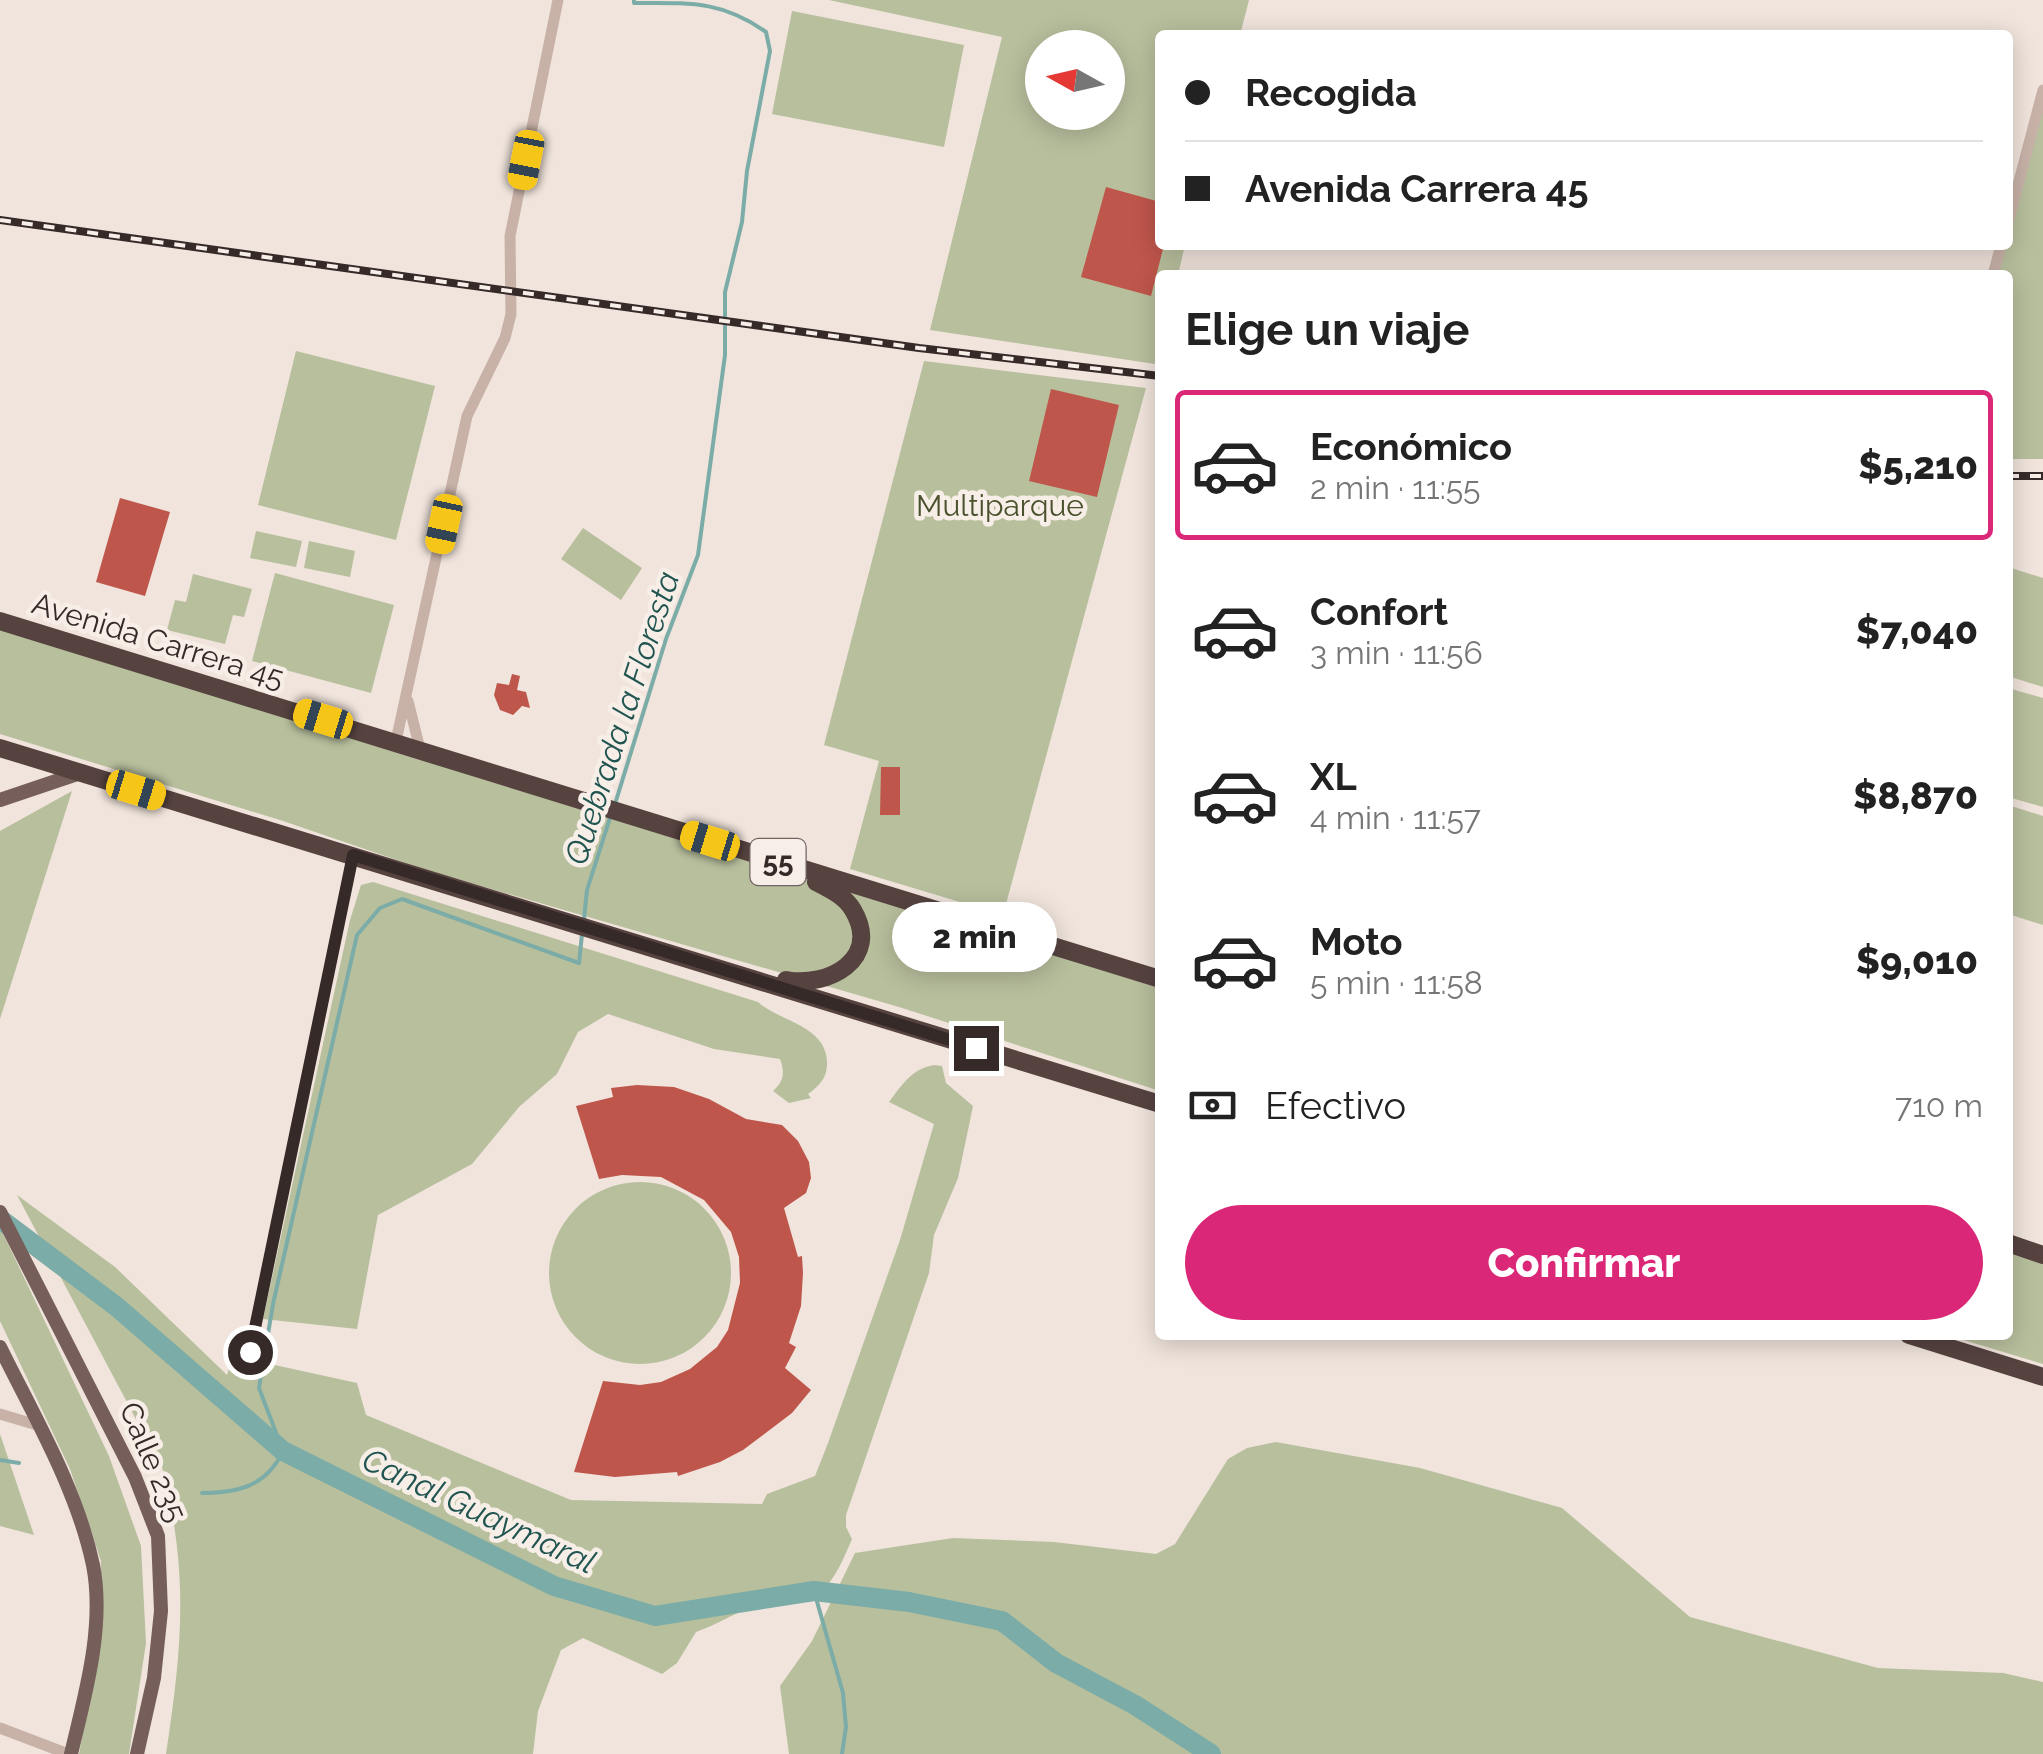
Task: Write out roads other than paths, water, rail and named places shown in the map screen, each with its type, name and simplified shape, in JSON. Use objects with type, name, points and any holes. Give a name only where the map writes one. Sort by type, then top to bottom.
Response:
[{"type":"highway","name":"Avenida Carrera 45","points":[[0,622],[1155,977]]},
{"type":"highway","points":[[0,748],[1155,1102]]},
{"type":"highway","points":[[702,962],[808,983],[831,979],[854,956],[860,932],[847,902],[814,881],[746,852]]},
{"type":"highway","points":[[2013,1245],[2043,1255]]},
{"type":"highway","points":[[1925,1340],[2043,1377]]},
{"type":"main road","points":[[0,800],[82,773]]},
{"type":"main road","name":"Calle 235","points":[[0,1212],[135,1476],[158,1536],[161,1611],[154,1678],[137,1754]]},
{"type":"main road","points":[[0,1347],[77,1510],[93,1568],[91,1664],[70,1754]]},
{"type":"street","points":[[396,742],[467,416],[505,338],[511,314],[510,236],[558,0]]},
{"type":"street","points":[[2013,203],[2043,90]]},
{"type":"street","points":[[407,697],[420,749]]},
{"type":"street","points":[[250,1352],[353,855]]},
{"type":"street","points":[[0,1414],[14,1409],[23,1394]]},
{"type":"street","points":[[0,1414],[37,1425]]},
{"type":"street","points":[[0,1728],[70,1754]]},
{"type":"waterway","name":"Quebrada la Floresta","points":[[615,804],[666,639],[698,555],[725,355],[725,292],[742,222],[747,171],[770,51],[766,32],[734,14],[704,5],[634,0]]},
{"type":"waterway","name":"Quebrada la Floresta","points":[[584,919],[587,890],[610,818]]},
{"type":"waterway","name":"Quebrada la Floresta","points":[[202,1493],[239,1489],[260,1480],[283,1451],[259,1388],[273,1304],[357,935],[380,908],[402,899],[579,963],[582,934]]},
{"type":"waterway","name":"Canal Guaymaral","points":[[0,1219],[117,1307],[283,1451],[554,1586],[655,1616],[814,1591],[909,1602],[1002,1621],[1056,1663],[1135,1705],[1211,1754]]},
{"type":"waterway","name":"Canal Guaymaral","points":[[0,1460],[19,1463]]},
{"type":"waterway","points":[[814,1591],[843,1693],[846,1727],[842,1754]]},
{"type":"railway","points":[[0,220],[919,348],[1155,375]]},
{"type":"railway","points":[[2013,476],[2043,476]]},
{"type":"park label","name":"Multiparque","points":[[1000,506]]}]
